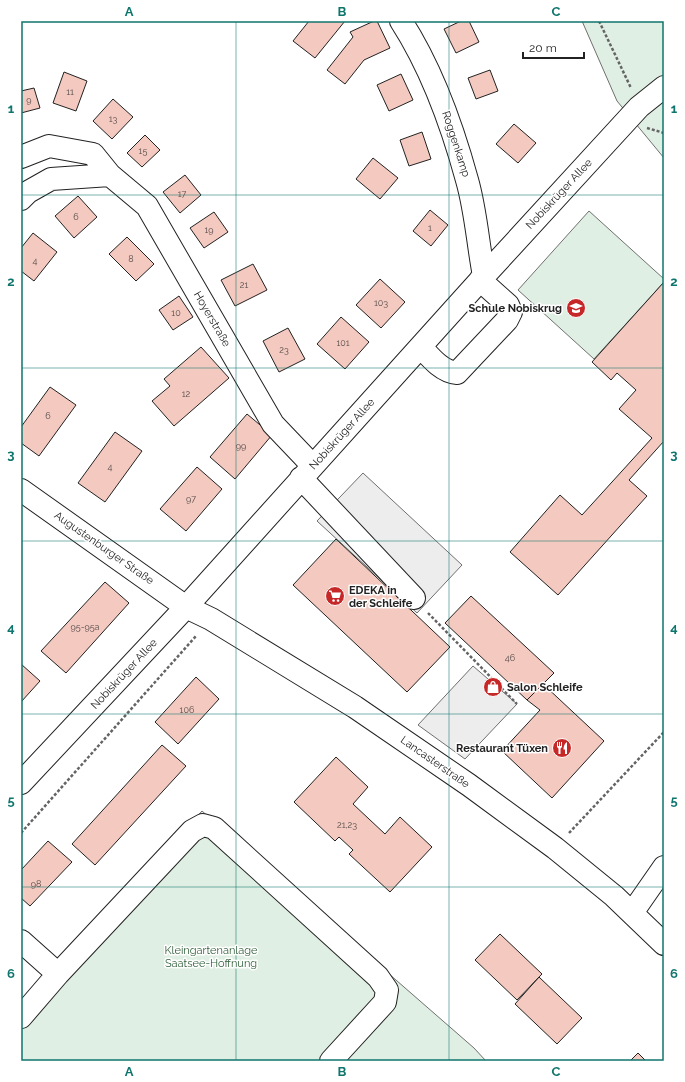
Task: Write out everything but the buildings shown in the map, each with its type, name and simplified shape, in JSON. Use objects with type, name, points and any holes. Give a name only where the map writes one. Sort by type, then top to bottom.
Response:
[{"type":"street","name":"Roggenkamp","points":[[401,21],[412,39],[444,107],[468,182],[482,278]]},
{"type":"street","name":"Nobiskrüger Allee","points":[[21,783],[186,607],[482,278],[640,107],[664,87]]},
{"type":"street","name":"Hoyerstraße","points":[[21,157],[49,146],[93,154],[110,175],[147,206],[273,424],[307,472],[414,598]]},
{"type":"street","points":[[21,199],[28,192],[51,179],[110,175]]},
{"type":"street","points":[[421,347],[443,368],[452,373],[457,373],[507,320],[511,312],[508,305],[482,278]]},
{"type":"street","name":"Augustenburger Straße","points":[[21,490],[186,607]]},
{"type":"street","name":"Lancasterstraße","points":[[186,607],[211,619],[355,707],[469,785],[555,848],[614,896],[664,944]]},
{"type":"street","points":[[21,1018],[58,974],[192,832],[203,825],[214,828],[378,977],[387,990],[385,1002],[331,1061]]},
{"type":"street","points":[[632,913],[664,867]]},
{"type":"street","points":[[21,941],[58,974]]},
{"type":"path","points":[[599,21],[640,107]]},
{"type":"path","points":[[414,598],[518,704]]},
{"type":"path","points":[[21,833],[211,619]]},
{"type":"path","points":[[555,848],[664,732]]},
{"type":"green space","points":[[582,21],[664,21],[664,158],[617,101]]},
{"type":"green space","points":[[589,211],[664,279],[664,282],[594,359],[518,290]]},
{"type":"green space","name":"Kleingartenanlage Saatsee-Hoffnung","points":[[202,811],[474,1048],[486,1061],[21,1061],[21,1009]]},
{"type":"shaded area","points":[[363,473],[462,565],[417,613],[317,521]]},
{"type":"shaded area","points":[[473,666],[517,704],[465,759],[418,725]]},
{"type":"place","name":"Schule Nobiskrug","points":[[576,308]]},
{"type":"place","name":"EDEKA in der Schleife","points":[[335,596]]},
{"type":"place","name":"Salon Schleife","points":[[493,687]]},
{"type":"place","name":"Restaurant Tüxen","points":[[562,748]]}]
